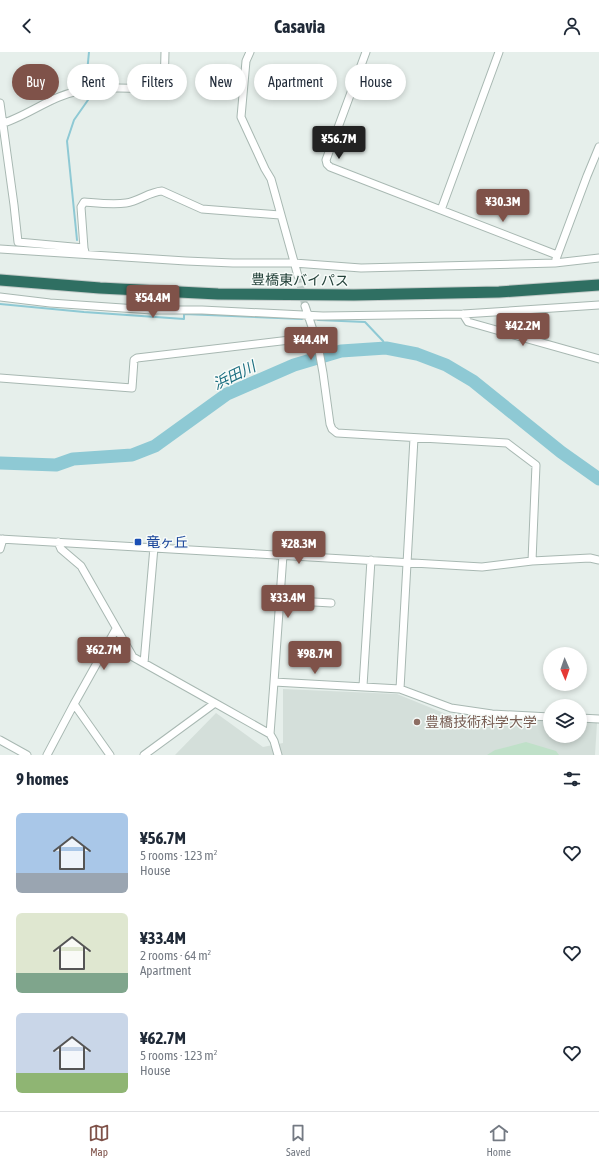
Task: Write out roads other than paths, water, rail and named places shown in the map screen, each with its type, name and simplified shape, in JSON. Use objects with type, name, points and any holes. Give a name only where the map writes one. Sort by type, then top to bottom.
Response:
[{"type":"highway","name":"豊橋東バイパス","points":[[0,280],[100,288],[211,294],[346,295],[499,292],[599,286]]},
{"type":"street","points":[[1,124],[60,97],[79,91],[94,89],[164,90],[165,52]]},
{"type":"street","points":[[250,52],[246,61],[241,117],[271,179],[298,276]]},
{"type":"street","points":[[366,52],[326,160],[327,164],[330,167],[557,255]]},
{"type":"street","points":[[441,210],[499,52]]},
{"type":"street","points":[[0,103],[1,124],[14,205],[18,242],[85,252]]},
{"type":"street","points":[[555,263],[599,147]]},
{"type":"street","points":[[85,252],[81,207],[84,202],[125,203],[135,201],[156,192],[162,192],[202,209],[280,215]]},
{"type":"street","points":[[0,249],[85,252],[233,263],[294,263],[361,268],[555,263],[599,258]]},
{"type":"street","points":[[0,297],[50,303],[152,310],[202,310],[308,315],[463,314],[599,304]]},
{"type":"street","points":[[305,306],[316,341],[323,373],[330,424],[332,429],[337,433],[507,443],[536,465],[532,561]]},
{"type":"street","points":[[463,314],[468,322],[599,359]]},
{"type":"street","points":[[0,378],[132,388],[134,360],[137,358],[316,341]]},
{"type":"street","points":[[400,689],[414,438]]},
{"type":"street","points":[[0,549],[1,539],[482,566],[532,561],[590,558],[599,560]]},
{"type":"street","points":[[58,542],[61,549],[81,566],[133,657],[270,734],[274,741],[278,755]]},
{"type":"street","points":[[144,663],[154,547]]},
{"type":"street","points":[[270,734],[283,555]]},
{"type":"street","points":[[363,686],[371,560]]},
{"type":"street","points":[[280,600],[331,603]]},
{"type":"street","points":[[47,755],[116,629]]},
{"type":"street","points":[[274,682],[400,689],[451,708],[492,714],[543,717]]},
{"type":"street","points":[[144,755],[215,703]]},
{"type":"street","points":[[74,704],[110,755]]},
{"type":"street","points":[[587,718],[599,719]]},
{"type":"street","points":[[0,740],[27,755]]},
{"type":"waterway","points":[[88,64],[89,52]]},
{"type":"waterway","points":[[77,240],[67,141],[74,120],[88,100]]},
{"type":"waterway","points":[[0,304],[184,319],[184,314],[302,319]]},
{"type":"waterway","points":[[318,320],[365,322],[383,341],[386,348]]},
{"type":"waterway","name":"浜田川","points":[[0,463],[56,465],[73,459],[132,455],[155,446],[227,394],[294,365],[341,351],[386,348],[417,354],[446,365],[473,381],[561,452],[599,479]]},
{"type":"tunnel","points":[[298,276],[305,306]]},
{"type":"place","name":"竜ヶ丘","points":[[138,542]]},
{"type":"place","name":"豊橋技術科学大学","points":[[417,722]]}]
